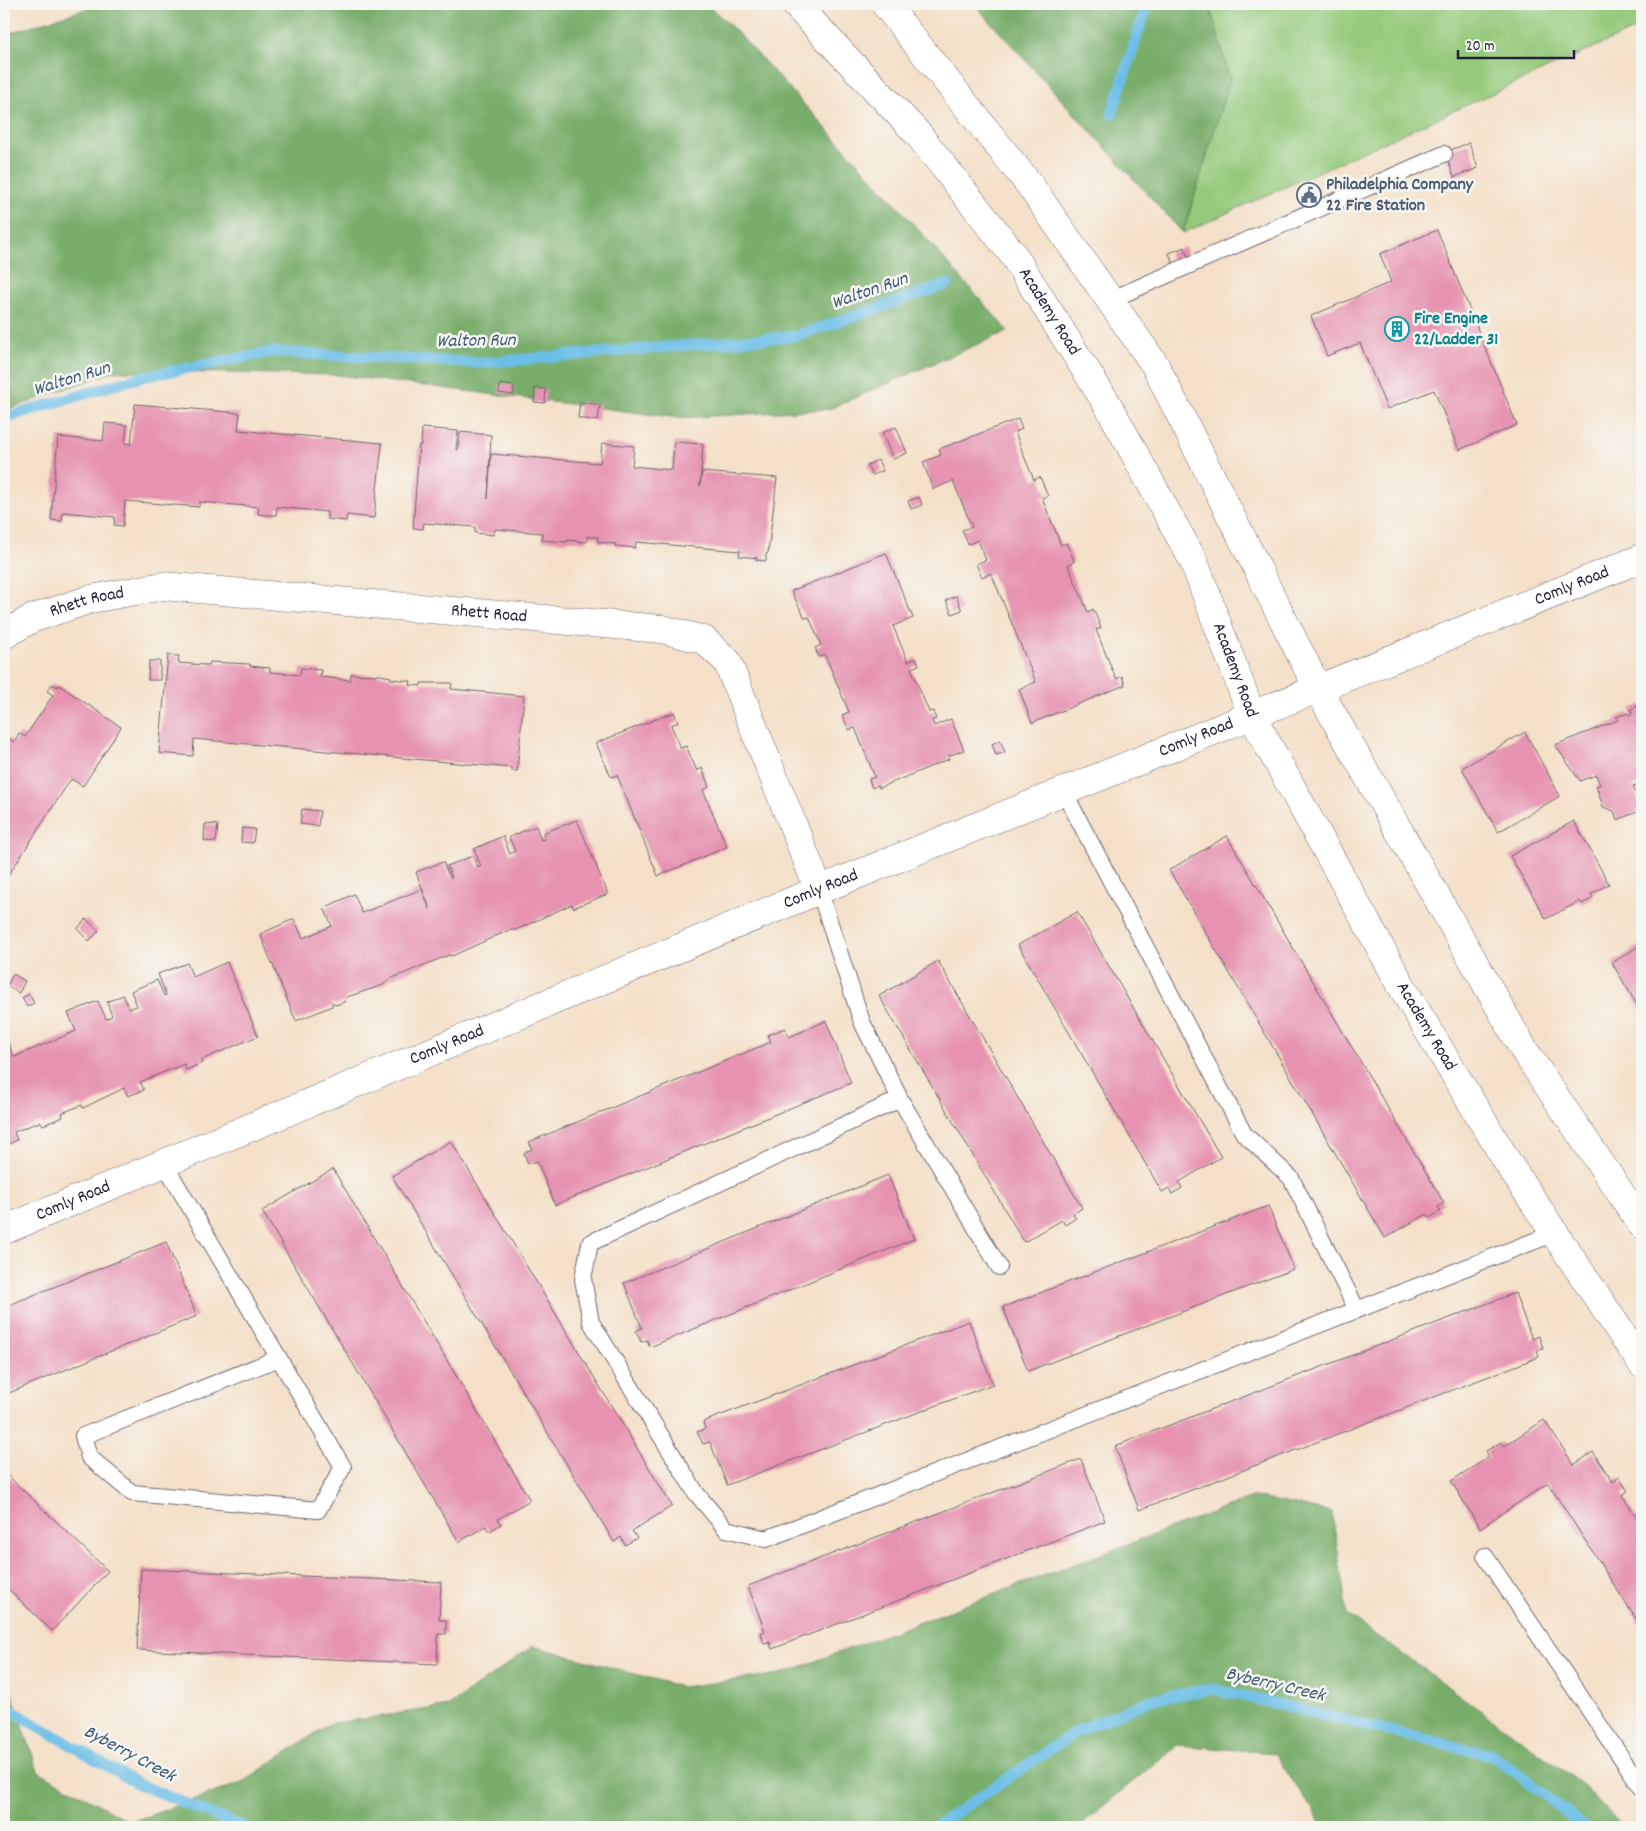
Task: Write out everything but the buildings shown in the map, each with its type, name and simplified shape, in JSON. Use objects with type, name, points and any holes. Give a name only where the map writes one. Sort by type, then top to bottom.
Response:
[{"type":"main road","name":"Academy Road","points":[[795,4],[918,134],[1012,253],[1109,407],[1194,562],[1252,716],[1405,992],[1511,1168],[1642,1364]]},
{"type":"main road","points":[[885,4],[1029,184],[1155,365],[1318,689],[1524,1050],[1642,1225]]},
{"type":"main road","name":"Comly Road","points":[[4,1230],[819,890],[1642,558]]},
{"type":"main road","name":"Rhett Road","points":[[4,635],[31,619],[91,599],[163,586],[662,629],[704,640],[727,661],[819,890]]},
{"type":"lane","points":[[1110,300],[1444,154]]},
{"type":"lane","points":[[1064,792],[1244,1134],[1291,1178],[1357,1310]]},
{"type":"lane","points":[[819,890],[862,1022],[900,1099],[999,1267]]},
{"type":"lane","points":[[900,1099],[590,1243],[583,1279],[591,1322],[696,1493],[726,1529],[766,1539],[1555,1233]]},
{"type":"lane","points":[[164,1163],[279,1358],[343,1467],[318,1510],[132,1493],[89,1457],[83,1436],[279,1358]]},
{"type":"lane","points":[[1486,1556],[1642,1788]]},
{"type":"green space","points":[[101,4],[707,4],[737,32],[884,191],[1008,331],[829,409],[680,418],[338,375],[115,371],[4,411],[4,35]]},
{"type":"green space","points":[[974,4],[1209,4],[1230,79],[1183,233]]},
{"type":"green space","points":[[1209,4],[1642,4],[1642,26],[1183,233],[1230,79]]},
{"type":"green space","points":[[1254,1497],[1332,1512],[1347,1614],[1582,1784],[1623,1827],[1324,1827],[1274,1753],[1177,1745],[1090,1817],[1081,1827],[4,1827],[4,1670],[38,1771],[131,1822],[241,1783],[329,1724],[449,1706],[533,1646],[682,1687],[781,1674]]},
{"type":"waterway","name":"Walton Run","points":[[1112,114],[1147,4]]},
{"type":"waterway","name":"Walton Run","points":[[4,418],[141,377],[272,352],[481,363],[796,336],[948,284]]},
{"type":"waterway","name":"Byberry Creek","points":[[935,1827],[1079,1730],[1156,1698],[1213,1689],[1495,1756],[1585,1827]]},
{"type":"waterway","name":"Byberry Creek","points":[[4,1706],[138,1784],[243,1827]]},
{"type":"place","name":"Philadelphia Company 22 Fire Station","points":[[1309,195]]},
{"type":"place","name":"Fire Engine 22/Ladder 31","points":[[1397,329]]}]
